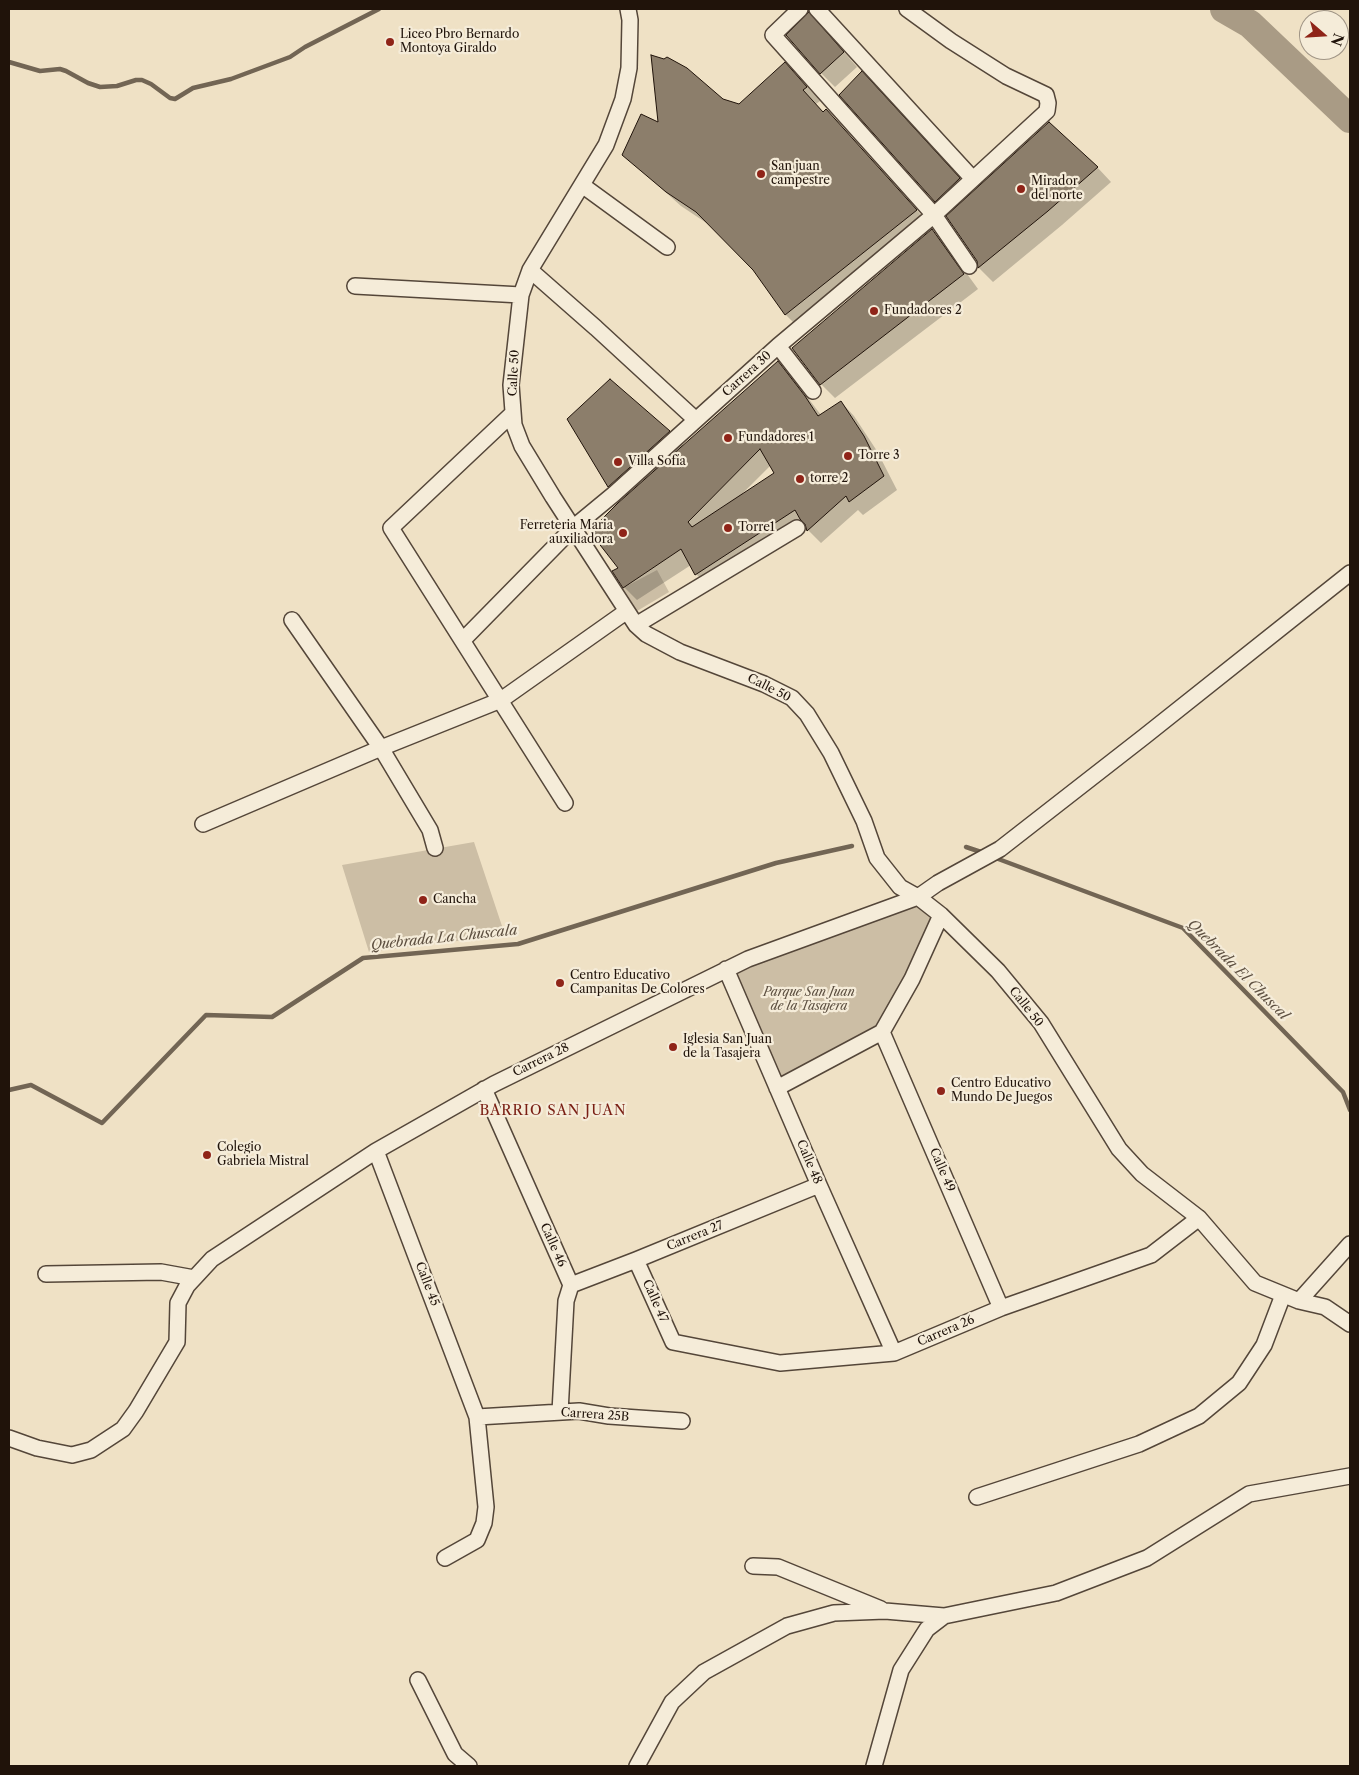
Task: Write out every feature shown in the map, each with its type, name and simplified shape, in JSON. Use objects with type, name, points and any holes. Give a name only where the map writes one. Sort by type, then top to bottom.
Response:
[{"type":"street","name":"Calle 50","points":[[628,9],[630,20],[629,68],[623,99],[606,145],[530,270],[521,295],[510,386],[514,425],[522,446],[636,625],[646,634],[680,652],[764,684],[792,698],[807,714],[831,753],[864,822],[877,858],[900,887],[918,897],[940,915],[998,971],[1041,1024],[1119,1149],[1142,1174],[1199,1218],[1255,1283],[1299,1301],[1325,1307],[1350,1324]]},
{"type":"street","points":[[800,9],[773,35],[934,215],[968,266]]},
{"type":"street","points":[[817,9],[973,179]]},
{"type":"street","name":"Carrera 30","points":[[463,640],[574,527],[614,494],[778,346],[934,215],[1048,111],[1046,95],[1006,76],[951,41],[907,9]]},
{"type":"street","points":[[582,186],[667,247]]},
{"type":"street","points":[[530,270],[696,420]]},
{"type":"street","points":[[355,286],[521,295]]},
{"type":"street","points":[[778,346],[813,391]]},
{"type":"street","points":[[513,413],[391,528],[565,803]]},
{"type":"street","points":[[636,625],[797,528]]},
{"type":"street","name":"Carrera 28","points":[[9,1438],[37,1448],[72,1455],[91,1450],[123,1429],[136,1412],[177,1342],[178,1303],[187,1286],[212,1260],[376,1151],[484,1089],[748,959],[918,897],[938,882],[1000,849],[1350,573]]},
{"type":"street","points":[[203,824],[381,748],[501,700],[627,610]]},
{"type":"street","points":[[292,620],[381,748],[430,830],[435,848]]},
{"type":"street","points":[[777,1088],[882,1032],[912,979],[940,915]]},
{"type":"street","name":"Calle 48","points":[[726,969],[818,1185],[894,1353]]},
{"type":"street","name":"Calle 49","points":[[882,1032],[1001,1308]]},
{"type":"street","name":"Calle 46","points":[[484,1089],[571,1285]]},
{"type":"street","name":"Calle 45","points":[[376,1151],[477,1417],[486,1507],[484,1523],[477,1540],[445,1558]]},
{"type":"street","name":"Carrera 27","points":[[571,1285],[818,1185]]},
{"type":"street","name":"Carrera 26","points":[[673,1342],[780,1363],[894,1353],[1001,1308],[1151,1255],[1199,1218]]},
{"type":"street","points":[[1299,1301],[1350,1244]]},
{"type":"street","name":"Calle 47","points":[[636,1260],[673,1342]]},
{"type":"street","points":[[46,1274],[161,1272],[194,1278]]},
{"type":"street","points":[[560,1412],[566,1301],[571,1285]]},
{"type":"street","points":[[977,1497],[1139,1444],[1199,1416],[1239,1383],[1264,1345],[1283,1295]]},
{"type":"street","name":"Carrera 25B","points":[[477,1417],[579,1412],[682,1422]]},
{"type":"street","points":[[637,1766],[672,1702],[704,1672],[787,1626],[834,1613],[885,1611],[944,1616],[1056,1592],[1147,1558],[1249,1494],[1350,1476]]},
{"type":"street","points":[[753,1566],[778,1567],[885,1611]]},
{"type":"street","points":[[874,1766],[901,1670],[927,1629],[944,1616]]},
{"type":"street","points":[[418,1680],[456,1754],[469,1766]]},
{"type":"green space","points":[[657,570],[669,592],[637,611],[623,588]]},
{"type":"green space","name":"Cancha","points":[[474,842],[505,935],[369,952],[342,865]]},
{"type":"green space","name":"Parque San Juan de la Tasajera","points":[[908,893],[941,915],[881,1030],[777,1085],[727,969]]},
{"type":"building","points":[[809,12],[844,52],[820,74],[786,35]]},
{"type":"building","name":"San juan campestre","points":[[651,55],[664,59],[667,57],[687,68],[723,99],[739,104],[785,62],[807,87],[803,90],[823,112],[826,109],[917,210],[785,315],[753,270],[696,212],[666,192],[622,155],[641,114],[658,122]]},
{"type":"building","points":[[862,71],[960,178],[935,202],[839,95]]},
{"type":"building","name":"Mirador del norte","points":[[1049,122],[1098,167],[978,268],[977,261],[946,216]]},
{"type":"building","name":"Fundadores 2","points":[[932,229],[964,274],[820,385],[792,348]]},
{"type":"building","points":[[778,361],[818,416],[841,401],[864,436],[884,476],[849,502],[846,496],[807,531],[805,524],[795,510],[695,575],[681,549],[623,588],[612,571],[618,568],[597,541],[594,527],[618,503]],"holes":[[[760,449],[774,473],[692,527],[688,522]]]},
{"type":"building","name":"Villa Sofía","points":[[610,379],[670,431],[608,487],[567,419]]},
{"type":"waterway","points":[[9,62],[40,71],[60,69],[100,87],[117,86],[142,80],[151,84],[170,98],[175,99],[193,88],[231,79],[290,57],[305,47],[379,9]]},
{"type":"waterway","points":[[1224,9],[1250,24],[1350,119]]},
{"type":"waterway","name":"Quebrada La Chuscala","points":[[9,1090],[31,1085],[102,1123],[206,1015],[272,1017],[363,958],[518,944],[776,863],[852,846]]},
{"type":"waterway","name":"Quebrada El Chuscal","points":[[966,847],[984,853]]},
{"type":"waterway","name":"Quebrada El Chuscal","points":[[993,857],[1183,928],[1343,1092],[1350,1110]]},
{"type":"place","name":"Liceo Pbro Bernardo Montoya Giraldo","points":[[390,42]]},
{"type":"place","name":"San juan campestre","points":[[761,174]]},
{"type":"place","name":"Mirador del norte","points":[[1021,189]]},
{"type":"place","name":"Fundadores 2","points":[[874,311]]},
{"type":"place","name":"Fundadores 1","points":[[728,438]]},
{"type":"place","name":"Torre 3","points":[[848,456]]},
{"type":"place","name":"Villa Sofía","points":[[618,462]]},
{"type":"place","name":"torre 2","points":[[800,479]]},
{"type":"place","name":"Torre1","points":[[728,528]]},
{"type":"place","name":"Ferreteria Maria auxiliadora","points":[[623,533]]},
{"type":"place","name":"Cancha","points":[[423,900]]},
{"type":"place","name":"Centro Educativo Campanitas De Colores","points":[[560,983]]},
{"type":"place","name":"Iglesia San Juan de la Tasajera","points":[[673,1047]]},
{"type":"place","name":"Centro Educativo Mundo De Juegos","points":[[941,1091]]},
{"type":"place","name":"Colegio Gabriela Mistral","points":[[207,1155]]},
{"type":"district","name":"BARRIO SAN JUAN","points":[[553,1111]]}]
